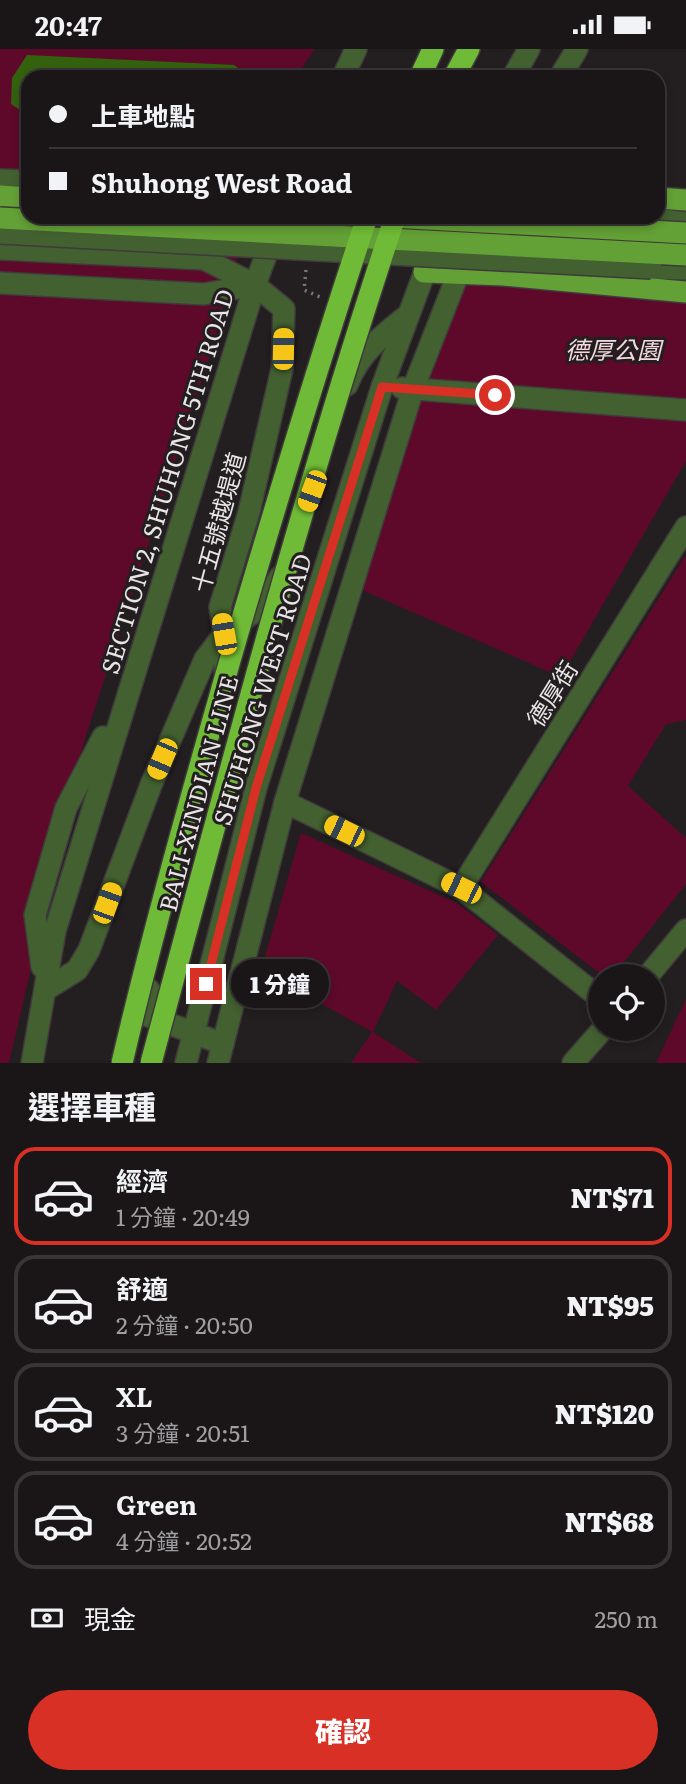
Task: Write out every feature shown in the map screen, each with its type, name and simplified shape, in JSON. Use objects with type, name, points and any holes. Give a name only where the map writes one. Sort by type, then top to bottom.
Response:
[{"type":"highway","points":[[423,70],[433,49]]},
{"type":"highway","points":[[458,70],[469,49]]},
{"type":"highway","name":"BALI-XINDIAN LINE","points":[[122,1063],[210,728],[313,380],[365,224]]},
{"type":"highway","name":"BALI-XINDIAN LINE","points":[[151,1063],[231,765],[391,224]]},
{"type":"main road","points":[[0,196],[21,198]]},
{"type":"main road","points":[[665,198],[686,200]]},
{"type":"main road","points":[[0,218],[21,219]]},
{"type":"main road","points":[[111,224],[686,255]]},
{"type":"main road","points":[[521,224],[686,233]]},
{"type":"main road","points":[[424,272],[503,275],[686,292]]},
{"type":"street","points":[[346,70],[356,49]]},
{"type":"street","points":[[517,70],[529,49]]},
{"type":"street","points":[[564,70],[577,49]]},
{"type":"street","points":[[0,180],[21,181]]},
{"type":"street","points":[[665,220],[686,222]]},
{"type":"street","name":"SECTION 2, SHUHONG 5TH ROAD","points":[[32,1063],[55,931],[255,285],[277,224]]},
{"type":"street","name":"SHUHONG WEST ROAD","points":[[186,1063],[256,788],[382,387],[443,224]]},
{"type":"street","points":[[224,634],[225,683],[143,1014],[193,1033],[220,1053],[285,802],[413,389],[457,273],[481,224]]},
{"type":"street","points":[[0,233],[686,269]]},
{"type":"street","points":[[0,249],[204,259],[255,285]]},
{"type":"street","points":[[0,283],[204,294],[255,285]]},
{"type":"street","name":"十五號越堤道","points":[[224,634],[220,607],[249,512],[282,369],[284,309],[255,285]]},
{"type":"street","points":[[45,990],[77,970],[89,950],[151,785],[205,659],[224,634],[263,605],[277,583],[336,424],[350,376],[376,340],[408,315]]},
{"type":"street","points":[[382,387],[686,410]]},
{"type":"street","name":"德厚街","points":[[461,888],[686,527]]},
{"type":"street","points":[[285,802],[461,888],[588,988]]},
{"type":"street","points":[[658,964],[686,930]]},
{"type":"street","points":[[573,1063],[592,1041]]},
{"type":"green space","points":[[0,49],[315,49],[301,70],[21,70],[21,224],[247,224],[213,346],[84,742],[9,1063],[0,1063]]},
{"type":"green space","name":"德厚公園","points":[[479,284],[686,296],[686,461],[561,677],[355,587],[415,402],[544,400],[399,389],[447,289]]},
{"type":"green space","points":[[686,555],[686,720],[666,724],[628,786],[686,838],[686,884],[623,964],[588,964],[481,882]]},
{"type":"green space","points":[[301,833],[457,903],[498,935],[436,1010],[397,981],[373,1032],[421,1063],[351,1063],[372,1032],[261,970]]},
{"type":"green space","points":[[686,999],[686,1063],[656,1063]]},
{"type":"shaded area","points":[[27,55],[234,65],[241,70],[21,70],[21,110],[11,104],[12,78]]},
{"type":"route","points":[[206,984],[256,788],[382,387],[495,395]]}]
